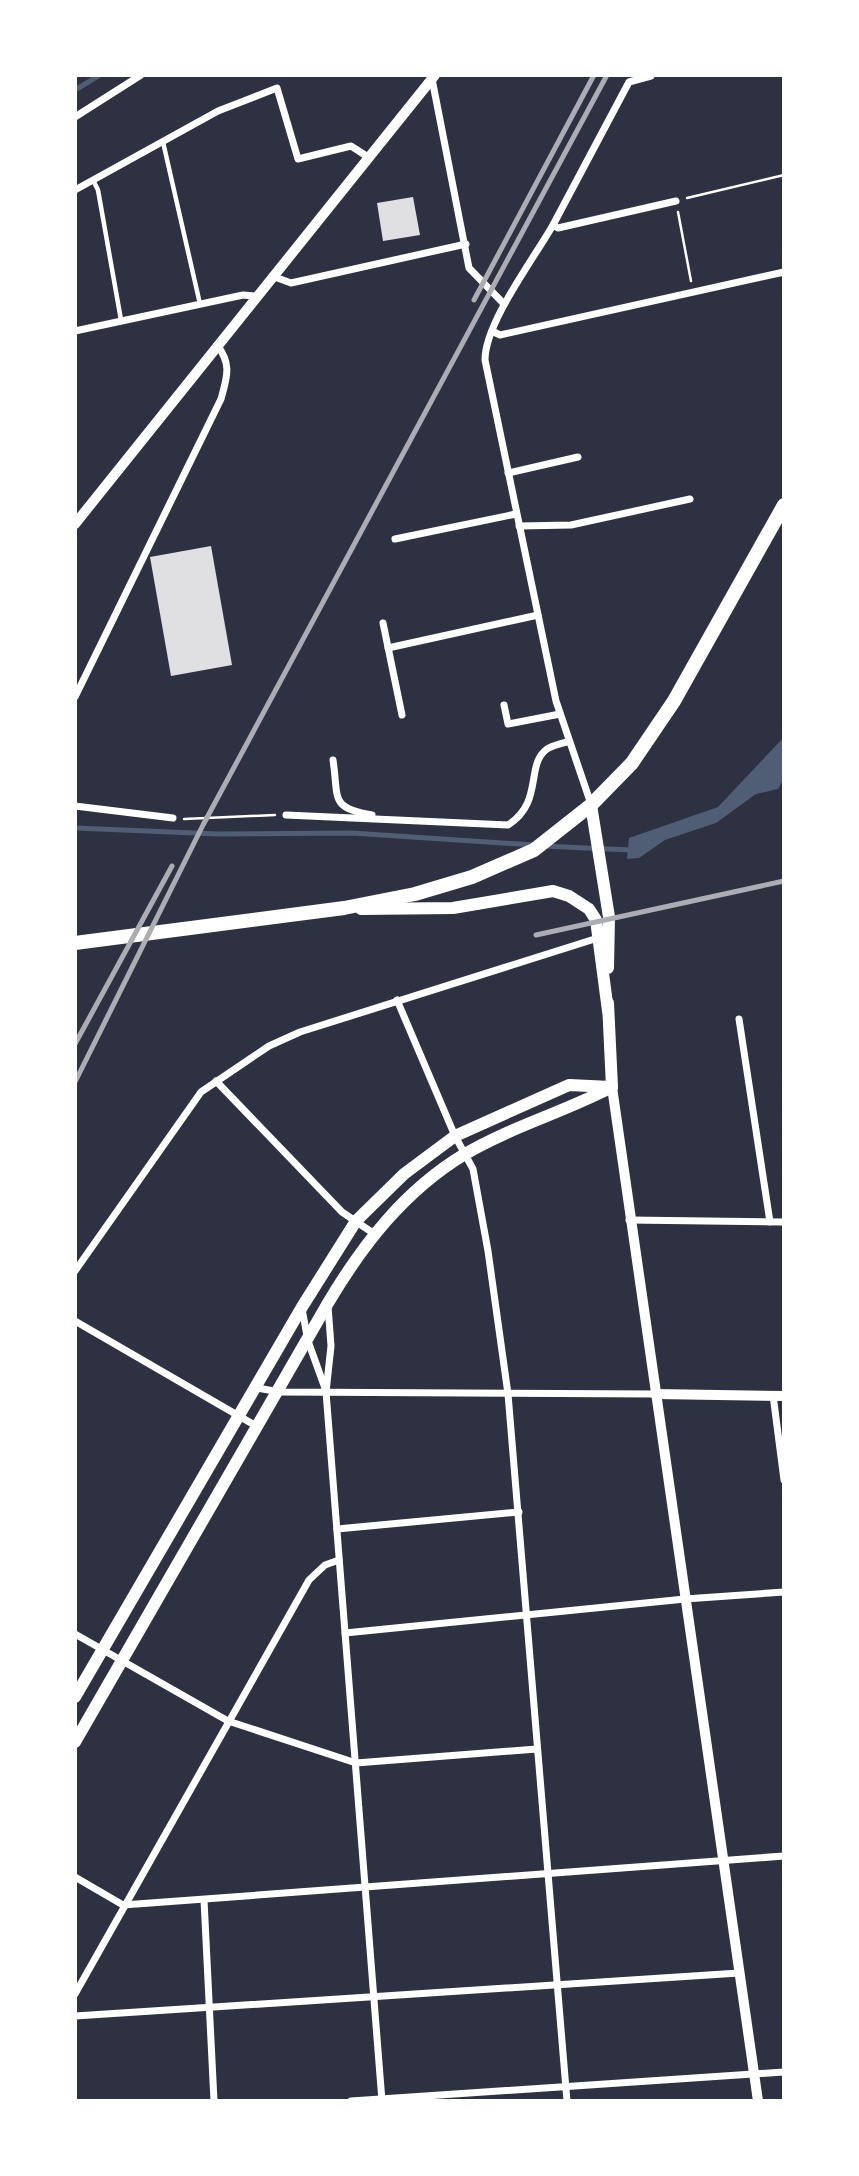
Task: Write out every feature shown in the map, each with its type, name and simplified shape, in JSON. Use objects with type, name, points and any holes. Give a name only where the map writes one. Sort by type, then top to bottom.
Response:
[{"type":"highway","points":[[75,943],[344,908],[415,894],[472,877],[534,850],[591,805],[632,763],[674,701],[784,505]]},
{"type":"main road","points":[[591,805],[600,866],[612,1087]]},
{"type":"main road","points":[[344,908],[453,908],[553,891],[569,895],[589,909],[603,936]]},
{"type":"main road","points":[[75,1697],[302,1307],[356,1221],[404,1174],[454,1136],[569,1085],[612,1087]]},
{"type":"main road","points":[[75,1742],[280,1392],[328,1303],[373,1233],[435,1174],[466,1154],[510,1132],[572,1108],[612,1087]]},
{"type":"street","points":[[75,117],[141,75]]},
{"type":"street","points":[[591,805],[560,714],[516,514],[485,360],[485,348],[504,304],[553,225],[629,82],[651,76]]},
{"type":"street","points":[[433,77],[469,268],[504,304]]},
{"type":"street","points":[[75,524],[433,77]]},
{"type":"street","points":[[75,190],[218,111],[277,88],[298,159],[351,146],[368,157]]},
{"type":"street","points":[[553,225],[558,228],[676,201]]},
{"type":"street","points":[[272,276],[291,283],[466,244]]},
{"type":"street","points":[[492,331],[500,335],[784,272]]},
{"type":"street","points":[[75,331],[243,295],[256,296]]},
{"type":"street","points":[[75,697],[221,398],[229,369],[226,355],[217,344]]},
{"type":"street","points":[[508,473],[578,457]]},
{"type":"street","points":[[519,526],[571,525],[690,499]]},
{"type":"street","points":[[395,539],[516,514]]},
{"type":"street","points":[[388,649],[538,615]]},
{"type":"street","points":[[383,623],[402,715]]},
{"type":"street","points":[[504,705],[508,724],[560,714]]},
{"type":"street","points":[[286,815],[508,825],[528,807],[538,762],[547,749],[569,741]]},
{"type":"street","points":[[333,760],[340,805],[346,811],[379,816],[381,819]]},
{"type":"street","points":[[75,806],[173,818]]},
{"type":"street","points":[[75,1271],[201,1093],[269,1046],[300,1032],[397,1000],[603,936]]},
{"type":"street","points":[[397,1000],[454,1136],[473,1169],[488,1251],[508,1394],[519,1512],[546,1872],[567,2101]]},
{"type":"street","points":[[738,1020],[770,1222]]},
{"type":"street","points":[[216,1081],[342,1212],[373,1233]]},
{"type":"street","points":[[612,1087],[629,1220],[758,2101]]},
{"type":"street","points":[[629,1220],[784,1222]]},
{"type":"street","points":[[328,1303],[331,1346],[327,1392],[382,2099]]},
{"type":"street","points":[[302,1307],[308,1341],[327,1392]]},
{"type":"street","points":[[75,1321],[258,1427]]},
{"type":"street","points":[[257,1388],[280,1392],[778,1396],[784,1480]]},
{"type":"street","points":[[337,1529],[519,1512]]},
{"type":"street","points":[[75,1994],[309,1580],[325,1565],[339,1560]]},
{"type":"street","points":[[345,1633],[685,1599],[784,1592]]},
{"type":"street","points":[[75,1634],[228,1721],[356,1763],[537,1749]]},
{"type":"street","points":[[75,1878],[123,1905],[784,1856]]},
{"type":"street","points":[[204,1900],[214,2101]]},
{"type":"street","points":[[75,2016],[739,1973]]},
{"type":"street","points":[[351,2101],[784,2072]]},
{"type":"lane","points":[[163,142],[200,304]]},
{"type":"lane","points":[[93,180],[98,190],[121,321]]},
{"type":"path","points":[[693,292],[676,201],[784,175]]},
{"type":"path","points":[[173,818],[206,821],[286,815]]},
{"type":"water","points":[[784,737],[784,778],[778,789],[756,794],[716,823],[665,840],[639,858],[627,859],[629,838],[718,807]]},
{"type":"building","points":[[413,197],[420,235],[383,241],[377,203]]},
{"type":"building","points":[[211,546],[232,665],[171,676],[150,557]]},
{"type":"waterway","points":[[75,90],[100,75]]},
{"type":"waterway","points":[[75,828],[218,834],[352,833],[534,845]]},
{"type":"waterway","points":[[543,846],[631,850]]},
{"type":"railway","points":[[474,300],[594,75]]},
{"type":"railway","points":[[75,1082],[203,825],[607,75]]},
{"type":"railway","points":[[75,1044],[172,866]]},
{"type":"railway","points":[[536,935],[784,881]]}]
